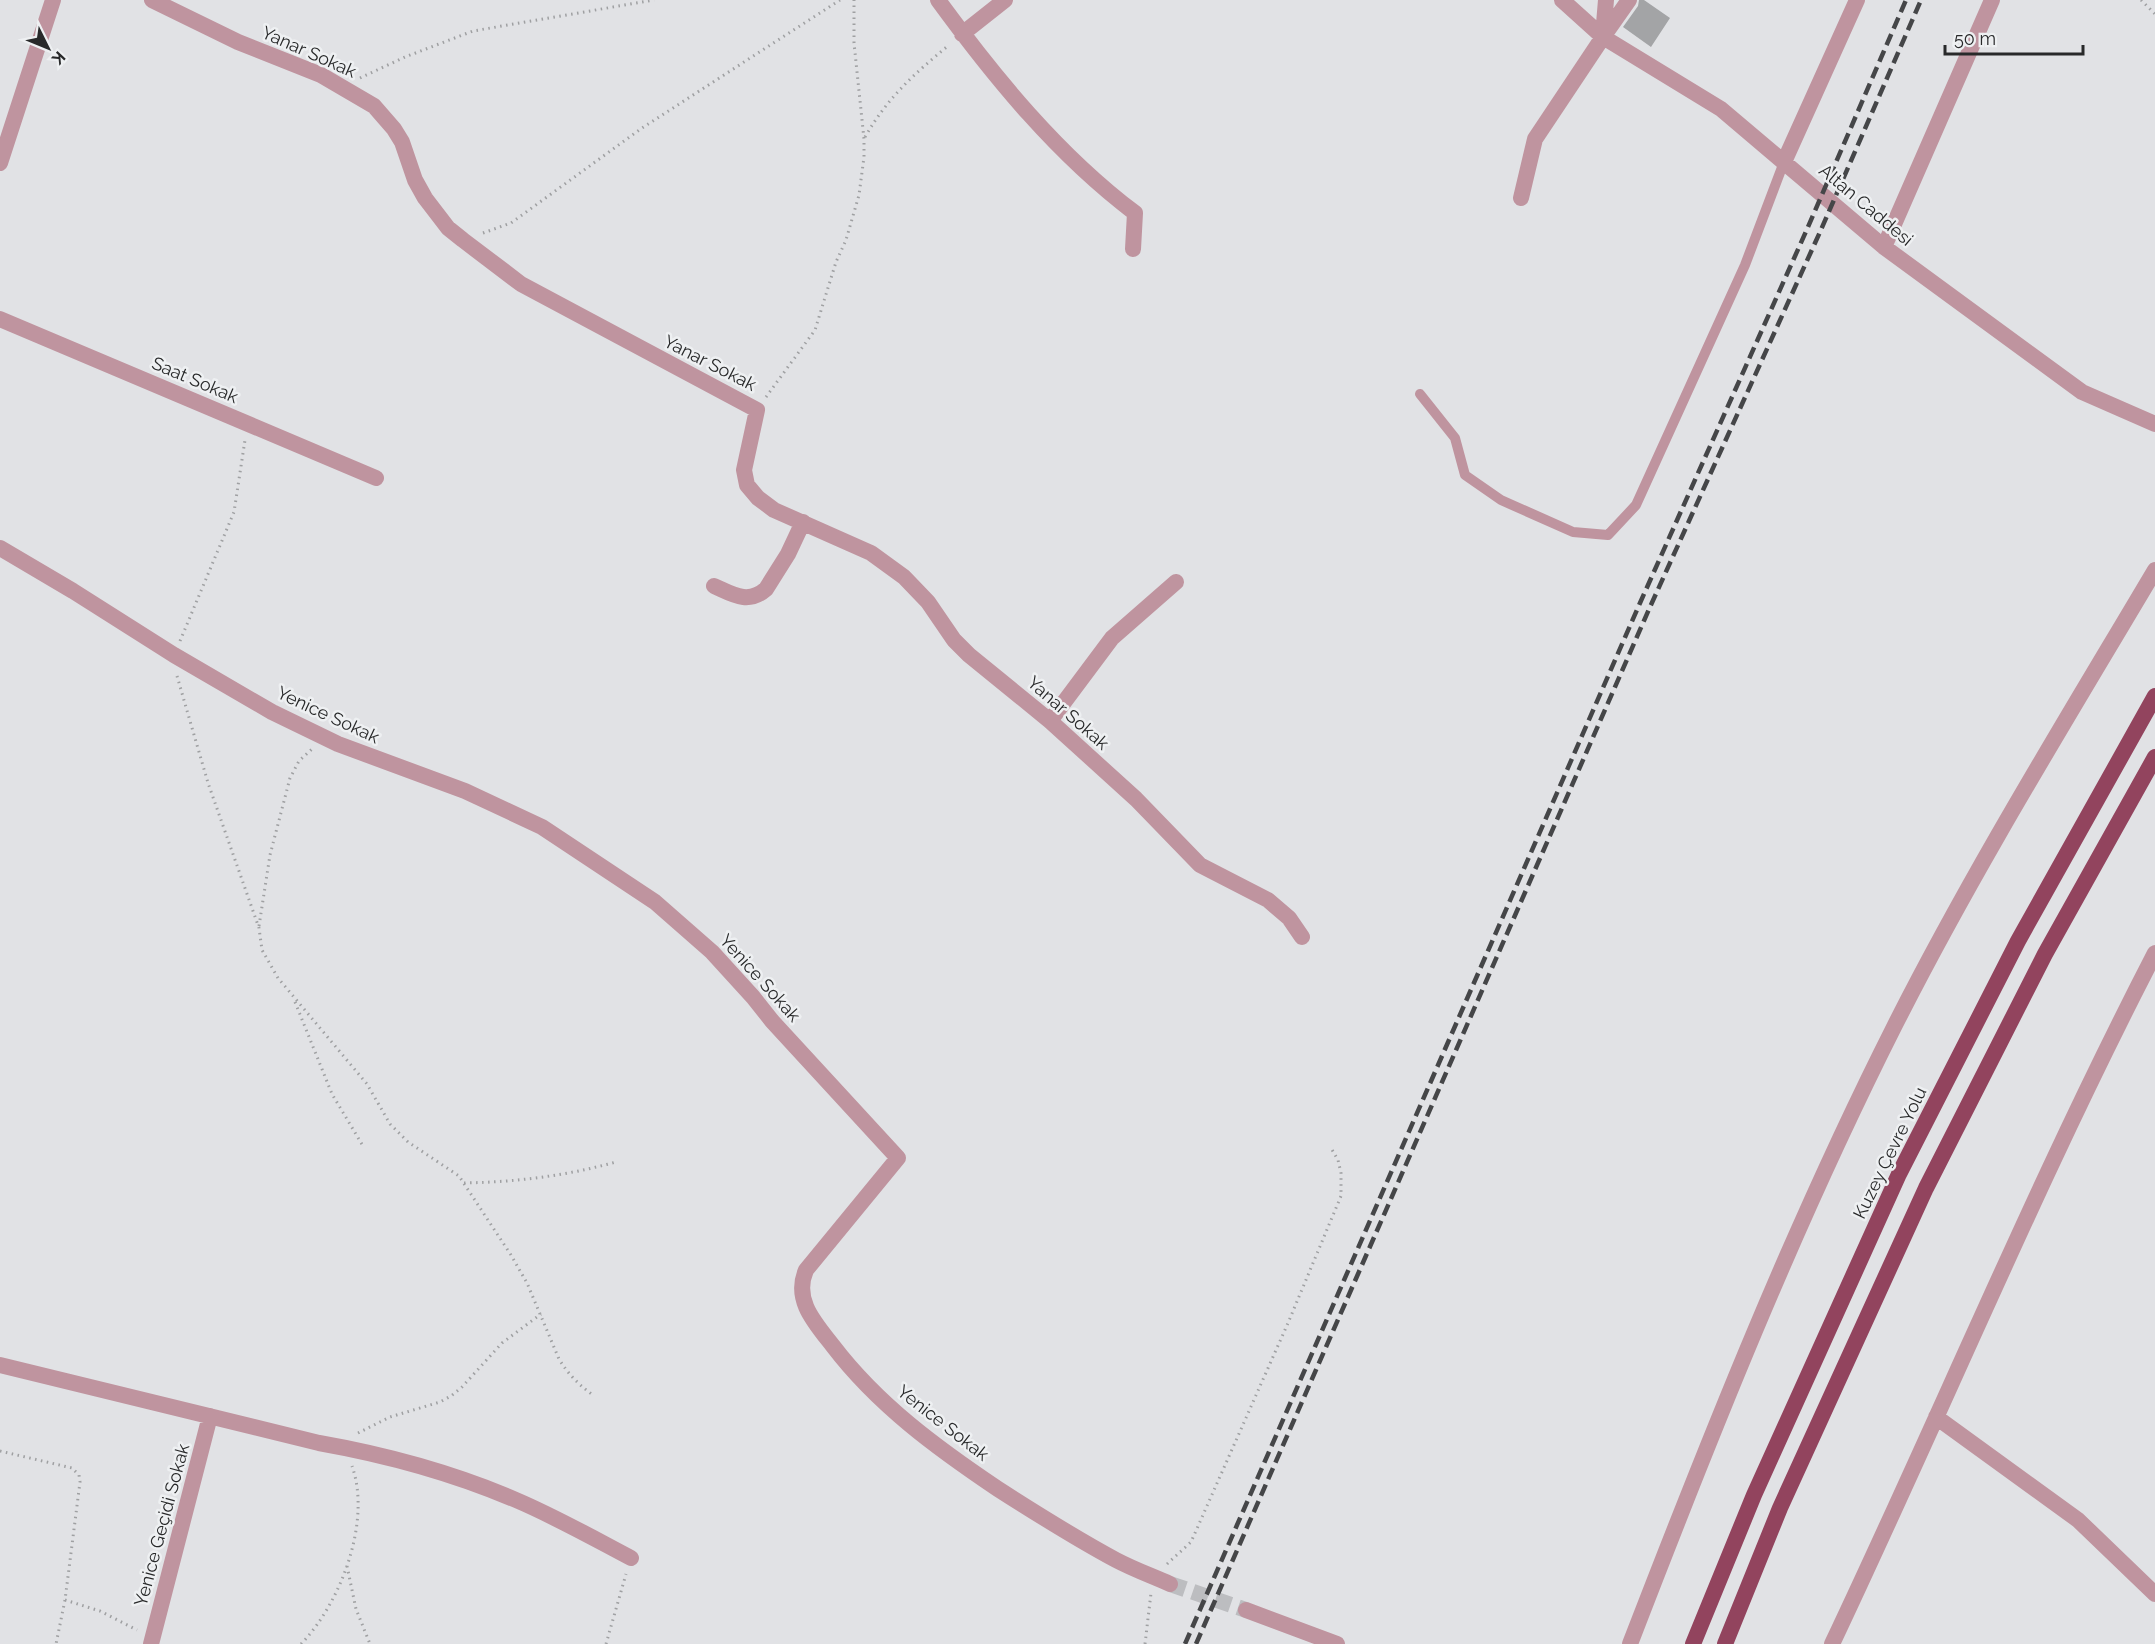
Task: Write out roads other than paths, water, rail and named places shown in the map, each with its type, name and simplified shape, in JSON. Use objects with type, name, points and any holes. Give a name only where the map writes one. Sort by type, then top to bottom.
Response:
[{"type":"highway","name":"Kuzey Çevre Yolu","points":[[1693,1644],[1754,1495],[1899,1174],[2018,941],[2155,696]]},
{"type":"highway","points":[[1725,1644],[1780,1508],[1926,1188],[2045,954],[2155,758]]},
{"type":"street","points":[[0,163],[53,0]]},
{"type":"street","name":"Yanar Sokak","points":[[152,0],[238,42],[302,67],[342,86],[374,106],[385,116],[402,142],[407,162],[425,198],[442,220],[463,240],[521,284],[757,410],[744,470],[747,485],[765,505],[871,553],[904,577],[922,595],[954,640],[969,655],[1050,721],[1136,798],[1200,864],[1268,900],[1289,918],[1302,937]]},
{"type":"street","points":[[938,0],[998,78],[1067,154],[1100,186],[1135,213],[1133,249]]},
{"type":"street","points":[[962,34],[1005,0]]},
{"type":"street","name":"Altan Caddesi","points":[[1562,0],[1602,37],[1721,109],[1884,247],[2082,393],[2155,424]]},
{"type":"street","points":[[1602,37],[1606,0]]},
{"type":"street","points":[[1521,198],[1535,139],[1629,0]]},
{"type":"street","points":[[1784,162],[1857,0]]},
{"type":"street","points":[[1884,247],[1992,0]]},
{"type":"street","name":"Saat Sokak","points":[[0,319],[376,478]]},
{"type":"street","points":[[714,586],[741,598],[761,594],[766,590],[782,564],[803,522]]},
{"type":"street","name":"Yenice Sokak","points":[[0,548],[272,712],[330,740],[465,791],[543,827],[655,902],[712,952],[898,1158],[811,1263],[803,1277],[801,1286],[803,1302],[822,1333],[879,1398],[927,1440],[1032,1511],[1117,1560],[1170,1584]]},
{"type":"street","points":[[1630,1644],[1687,1495],[1756,1327],[1869,1078],[1980,867],[2155,570]]},
{"type":"street","points":[[1050,721],[1112,638],[1176,582]]},
{"type":"street","points":[[1832,1644],[1978,1321],[2155,953]]},
{"type":"street","points":[[0,1365],[400,1460],[479,1485],[552,1516],[631,1558]]},
{"type":"street","name":"Yenice Geçidi Sokak","points":[[151,1642],[210,1416]]},
{"type":"street","points":[[1936,1417],[2078,1520],[2155,1594]]},
{"type":"street","points":[[1246,1610],[1337,1644]]},
{"type":"lane","points":[[1420,394],[1455,438],[1465,475],[1501,500],[1573,532],[1608,535],[1636,506],[1745,265],[1784,162]]},
{"type":"tunnel","points":[[1170,1584],[1246,1610]]},
{"type":"railway","points":[[1185,1644],[1906,0]]},
{"type":"railway","points":[[1196,1644],[1650,607],[1820,232],[1921,0]]}]
